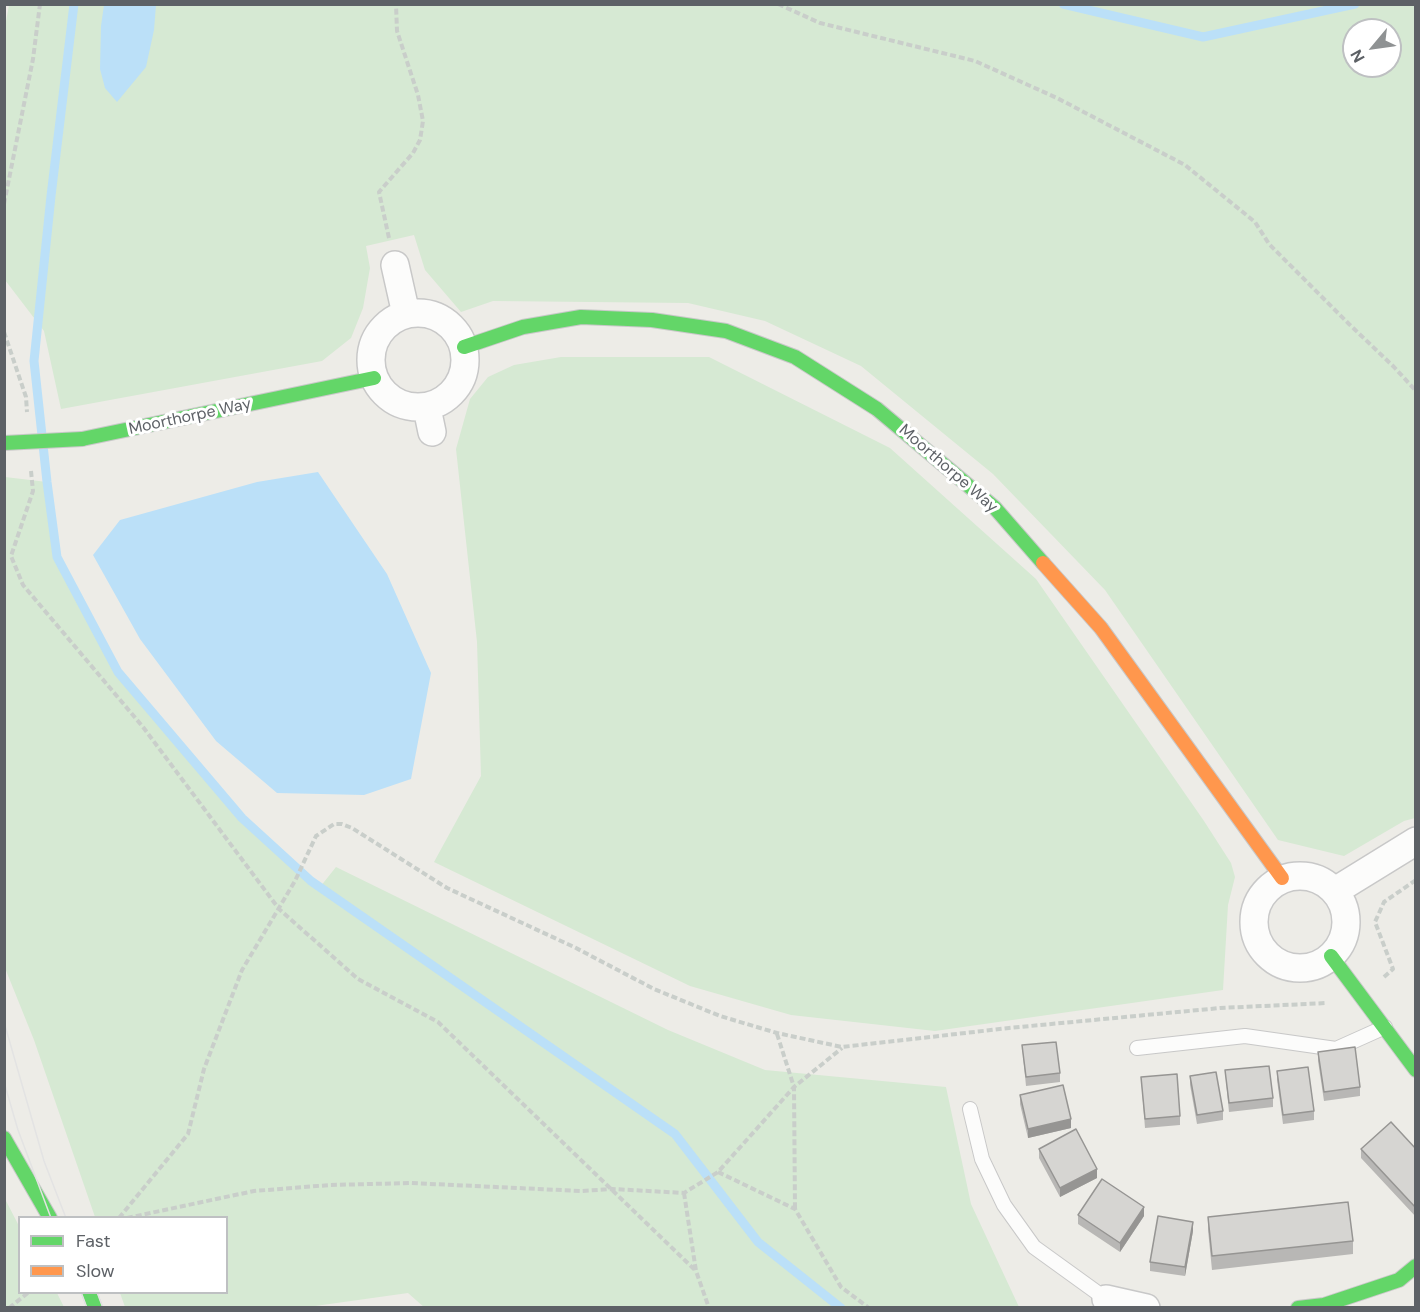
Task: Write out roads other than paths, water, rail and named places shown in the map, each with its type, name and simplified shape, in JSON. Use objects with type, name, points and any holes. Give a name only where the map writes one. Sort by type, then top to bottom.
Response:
[{"type":"street","points":[[395,265],[406,314]]},
{"type":"street","points":[[406,314],[431,314],[446,322],[458,334],[464,347],[466,364],[462,380],[455,391],[442,402],[430,420],[411,408],[396,403],[383,392],[374,378],[370,360],[374,343],[382,329],[391,321],[406,314]]},
{"type":"street","name":"Moorthorpe Way","points":[[464,347],[523,327],[581,317],[662,321],[726,331],[795,357],[877,409],[996,508],[1101,628],[1282,878]]},
{"type":"street","name":"Moorthorpe Way","points":[[4,443],[82,440],[374,378]]},
{"type":"street","points":[[1335,891],[1416,841]]},
{"type":"street","points":[[1297,875],[1314,877],[1328,884],[1343,905],[1346,921],[1341,943],[1331,956],[1318,965],[1300,968],[1284,966],[1270,958],[1259,945],[1254,929],[1254,913],[1257,903],[1266,889],[1282,878],[1297,875]]},
{"type":"street","points":[[1331,956],[1416,1070]]},
{"type":"street","points":[[4,1138],[49,1216]]},
{"type":"street","points":[[1298,1308],[1324,1305],[1399,1280],[1416,1266]]},
{"type":"street","points":[[89,1294],[95,1308]]},
{"type":"street","points":[[1106,1299],[1146,1308]]},
{"type":"lane","points":[[1137,1048],[1245,1036],[1336,1049],[1384,1027]]},
{"type":"lane","points":[[970,1110],[982,1159],[1004,1205],[1034,1247],[1106,1299]]},
{"type":"water","points":[[104,5],[156,5],[154,30],[146,67],[117,102],[105,88],[100,69]]},
{"type":"water","points":[[318,472],[387,574],[431,673],[411,779],[364,795],[277,793],[216,741],[140,639],[93,555],[120,520],[257,482]]},
{"type":"waterway","points":[[74,4],[34,361],[57,557],[118,672],[242,818],[311,881],[675,1134],[758,1242],[841,1308]]},
{"type":"waterway","points":[[1063,4],[1203,37],[1355,4]]},
{"type":"tram line","points":[[4,1022],[44,1161],[65,1216]]},
{"type":"tram line","points":[[4,1082],[18,1130],[50,1216]]},
{"type":"tram line","points":[[82,1294],[87,1308]]},
{"type":"tram line","points":[[98,1294],[103,1308]]}]
